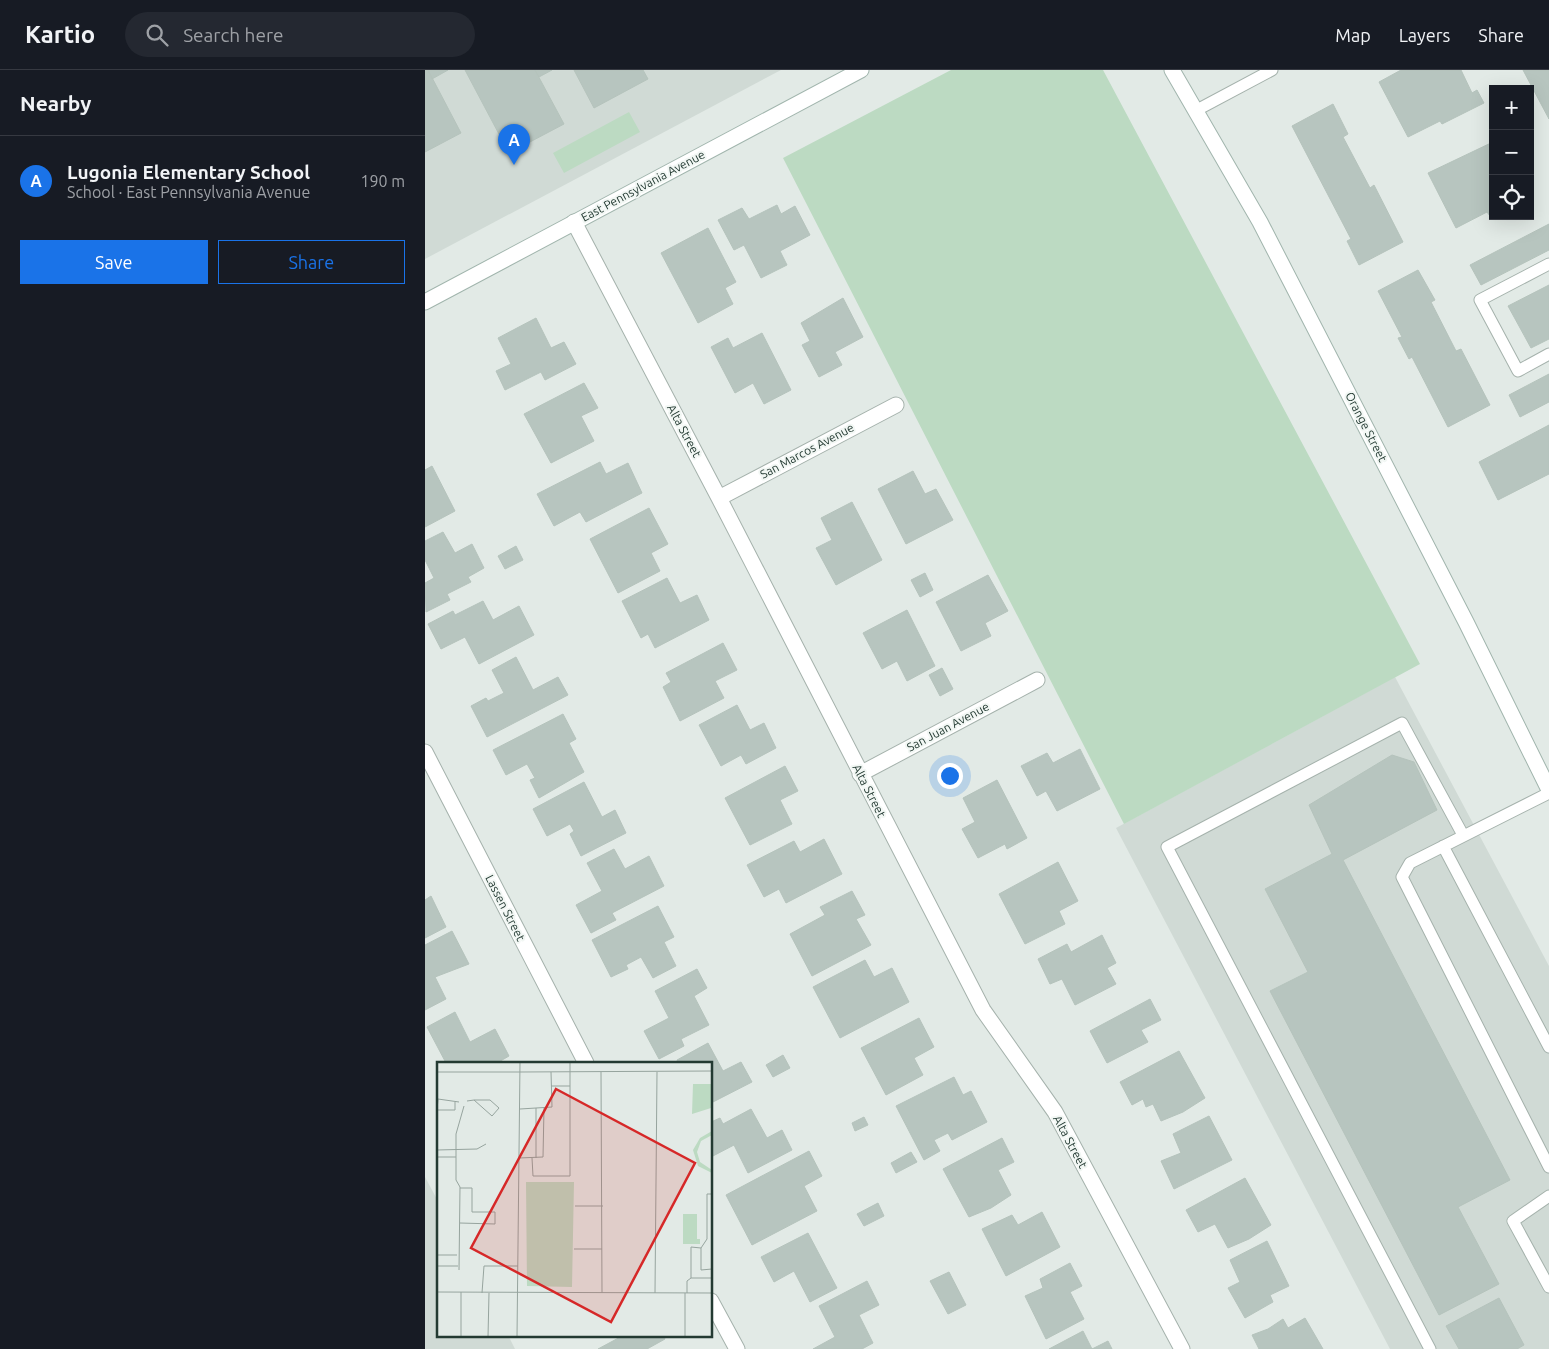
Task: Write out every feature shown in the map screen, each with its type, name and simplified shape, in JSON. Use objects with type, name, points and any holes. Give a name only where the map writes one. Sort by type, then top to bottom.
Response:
[{"type":"street","name":"East Pennsylvania Avenue","points":[[425,302],[861,70]]},
{"type":"street","name":"Orange Street","points":[[1172,70],[1260,222],[1466,622],[1549,792]]},
{"type":"street","name":"Alta Street","points":[[574,222],[719,498],[983,1010],[1055,1112],[1182,1349]]},
{"type":"street","name":"San Marcos Avenue","points":[[719,498],[896,405]]},
{"type":"street","name":"San Juan Avenue","points":[[860,774],[1037,680]]},
{"type":"street","name":"Lassen Street","points":[[425,752],[585,1062]]},
{"type":"street","points":[[713,1305],[737,1349]]},
{"type":"lane","points":[[1195,111],[1272,70]]},
{"type":"lane","points":[[1549,264],[1479,300],[1518,371],[1549,354]]},
{"type":"lane","points":[[1430,1349],[1167,847],[1402,722],[1463,835]]},
{"type":"lane","points":[[1549,792],[1410,863],[1402,877],[1549,1167]]},
{"type":"lane","points":[[1443,846],[1549,1047]]},
{"type":"lane","points":[[1549,1196],[1513,1221],[1549,1286]]},
{"type":"shaded area","points":[[425,70],[781,70],[425,259]]},
{"type":"shaded area","points":[[1395,677],[1549,966],[1549,1349],[1390,1349],[1116,828]]},
{"type":"shaded area","points":[[425,1177],[437,1199],[437,1336],[508,1336],[515,1349],[425,1349]]},
{"type":"green space","points":[[951,70],[1103,70],[1420,664],[1124,824],[783,158]]},
{"type":"green space","points":[[629,112],[640,132],[564,173],[553,153]]},
{"type":"building","points":[[425,70],[428,70],[461,133],[425,152]]},
{"type":"building","points":[[428,70],[448,70],[432,79]]},
{"type":"building","points":[[465,70],[535,70],[564,124],[509,153]]},
{"type":"building","points":[[535,70],[552,70],[539,77]]},
{"type":"building","points":[[574,70],[643,70],[648,79],[594,108]]},
{"type":"building","points":[[1401,70],[1461,70],[1472,93],[1477,90],[1484,103],[1442,124],[1440,121],[1408,137],[1379,82]]},
{"type":"building","points":[[1523,70],[1549,70],[1549,119],[1534,91],[1534,85],[1531,85]]},
{"type":"building","points":[[1333,104],[1348,134],[1343,137],[1370,188],[1374,185],[1403,242],[1359,265],[1347,241],[1351,239],[1292,126]]},
{"type":"building","points":[[1489,144],[1489,215],[1487,212],[1456,228],[1428,173]]},
{"type":"building","points":[[777,205],[781,214],[795,206],[810,235],[780,251],[787,265],[761,278],[744,245],[734,250],[718,220],[742,208],[749,219]]},
{"type":"building","points":[[1549,224],[1549,250],[1481,285],[1470,265]]},
{"type":"building","points":[[708,228],[736,282],[725,288],[733,304],[698,323],[661,253]]},
{"type":"building","points":[[1418,270],[1435,300],[1431,302],[1456,351],[1461,349],[1490,405],[1448,427],[1412,357],[1409,359],[1398,338],[1402,337],[1378,291]]},
{"type":"building","points":[[1549,285],[1549,339],[1531,348],[1508,306]]},
{"type":"building","points":[[843,298],[863,337],[835,352],[842,365],[819,377],[802,345],[810,341],[801,323]]},
{"type":"building","points":[[536,318],[551,348],[564,342],[576,364],[545,380],[541,372],[505,390],[496,371],[511,364],[498,338]]},
{"type":"building","points":[[762,333],[791,390],[764,404],[753,383],[735,393],[711,347],[728,338],[733,348]]},
{"type":"building","points":[[1549,374],[1549,402],[1520,417],[1509,395]]},
{"type":"building","points":[[584,383],[598,408],[581,416],[594,441],[551,463],[524,414]]},
{"type":"building","points":[[1549,425],[1549,474],[1498,500],[1479,462]]},
{"type":"building","points":[[600,462],[606,474],[628,463],[642,493],[586,522],[580,512],[554,526],[537,494]]},
{"type":"building","points":[[432,466],[455,511],[425,527],[425,470]]},
{"type":"building","points":[[913,471],[925,494],[936,489],[953,520],[906,544],[878,489]]},
{"type":"building","points":[[852,502],[882,560],[836,585],[816,548],[832,540],[821,518]]},
{"type":"building","points":[[649,508],[668,544],[651,553],[660,571],[618,593],[590,539]]},
{"type":"building","points":[[443,532],[455,553],[472,544],[484,568],[468,577],[471,582],[447,594],[450,600],[426,612],[425,583],[434,578],[425,560],[425,541]]},
{"type":"building","points":[[516,546],[523,560],[505,569],[498,556]]},
{"type":"building","points":[[925,573],[933,590],[920,597],[911,580]]},
{"type":"building","points":[[988,575],[1008,611],[985,623],[991,636],[961,651],[936,602]]},
{"type":"building","points":[[667,578],[680,603],[697,595],[709,620],[655,648],[648,634],[641,638],[622,601]]},
{"type":"building","points":[[483,601],[493,620],[519,606],[534,635],[479,664],[465,637],[441,649],[428,624],[453,611],[455,615]]},
{"type":"building","points":[[907,610],[935,666],[907,681],[897,661],[882,669],[863,633]]},
{"type":"building","points":[[723,643],[737,670],[715,681],[724,698],[680,721],[663,687],[671,682],[666,673]]},
{"type":"building","points":[[516,657],[533,690],[558,677],[568,695],[487,737],[471,706],[486,698],[488,701],[504,693],[492,670]]},
{"type":"building","points":[[942,668],[953,689],[940,696],[929,675]]},
{"type":"building","points":[[737,705],[750,730],[764,723],[776,748],[746,764],[741,755],[721,766],[699,725]]},
{"type":"building","points":[[563,714],[576,739],[569,743],[584,772],[539,798],[530,780],[535,778],[527,764],[506,775],[493,750]]},
{"type":"building","points":[[1080,749],[1100,789],[1057,811],[1046,791],[1037,796],[1021,766],[1047,753],[1053,763]]},
{"type":"building","points":[[1392,755],[1414,762],[1437,810],[1343,860],[1510,1180],[1458,1207],[1499,1284],[1439,1315],[1270,991],[1308,972],[1265,889],[1332,854],[1309,805]]},
{"type":"building","points":[[785,766],[798,791],[780,800],[792,824],[750,845],[725,798]]},
{"type":"building","points":[[997,780],[1027,838],[1007,849],[1005,844],[978,858],[962,829],[975,822],[963,798]]},
{"type":"building","points":[[584,782],[602,817],[615,810],[626,833],[581,856],[570,834],[574,831],[570,824],[547,836],[533,809]]},
{"type":"building","points":[[824,839],[842,874],[786,903],[779,889],[764,897],[747,865],[794,841],[800,852]]},
{"type":"building","points":[[614,849],[625,869],[649,856],[664,886],[612,913],[616,920],[591,933],[576,905],[602,891],[587,863]]},
{"type":"building","points":[[1058,862],[1078,901],[1059,911],[1065,924],[1025,944],[999,894]]},
{"type":"building","points":[[852,891],[865,915],[856,919],[871,945],[812,976],[790,934],[825,915],[820,907]]},
{"type":"building","points":[[431,896],[446,927],[425,938],[425,900]]},
{"type":"building","points":[[658,906],[674,937],[664,942],[676,966],[653,978],[641,957],[626,965],[628,969],[611,977],[592,940]]},
{"type":"building","points":[[452,931],[469,964],[435,977],[446,999],[425,1010],[425,945]]},
{"type":"building","points":[[1102,935],[1116,963],[1107,968],[1116,984],[1075,1005],[1062,979],[1050,984],[1038,959],[1067,944],[1071,952]]},
{"type":"building","points":[[865,960],[874,977],[892,968],[909,1002],[840,1038],[813,987]]},
{"type":"building","points":[[697,969],[707,988],[694,996],[709,1025],[681,1039],[684,1046],[659,1059],[644,1031],[669,1018],[655,991]]},
{"type":"building","points":[[1150,999],[1161,1020],[1141,1030],[1148,1042],[1107,1063],[1090,1031]]},
{"type":"building","points":[[455,1012],[470,1042],[495,1029],[509,1056],[499,1062],[445,1062],[427,1027]]},
{"type":"building","points":[[919,1018],[934,1047],[914,1058],[923,1075],[886,1095],[861,1048]]},
{"type":"building","points":[[708,1043],[723,1071],[741,1062],[752,1082],[713,1102],[713,1062],[678,1062],[677,1060]]},
{"type":"building","points":[[1179,1051],[1205,1098],[1183,1112],[1161,1121],[1153,1104],[1146,1107],[1143,1099],[1132,1105],[1120,1082]]},
{"type":"building","points":[[783,1055],[790,1068],[773,1077],[766,1065]]},
{"type":"building","points":[[954,1077],[963,1095],[971,1091],[987,1122],[952,1140],[948,1133],[934,1140],[940,1151],[924,1160],[896,1106]]},
{"type":"building","points":[[751,1109],[767,1138],[782,1130],[792,1150],[748,1173],[734,1145],[713,1156],[713,1121],[720,1118],[723,1124]]},
{"type":"building","points":[[1209,1116],[1232,1160],[1174,1189],[1161,1161],[1181,1153],[1173,1134]]},
{"type":"building","points":[[864,1117],[868,1125],[855,1131],[852,1123]]},
{"type":"building","points":[[1002,1138],[1014,1162],[998,1170],[1011,1195],[991,1208],[969,1217],[943,1169]]},
{"type":"building","points":[[809,1151],[822,1176],[804,1186],[817,1211],[752,1245],[726,1195]]},
{"type":"building","points":[[911,1152],[917,1162],[896,1173],[891,1163]]},
{"type":"building","points":[[1245,1178],[1271,1225],[1249,1239],[1228,1248],[1215,1224],[1198,1232],[1186,1210]]},
{"type":"building","points":[[878,1203],[884,1216],[864,1226],[857,1214]]},
{"type":"building","points":[[1042,1212],[1060,1247],[1006,1276],[982,1229],[1012,1215],[1018,1225]]},
{"type":"building","points":[[808,1233],[837,1288],[810,1302],[794,1271],[774,1282],[761,1257]]},
{"type":"building","points":[[1267,1241],[1289,1286],[1270,1295],[1273,1302],[1245,1318],[1228,1288],[1240,1282],[1230,1260]]},
{"type":"building","points":[[1070,1263],[1082,1286],[1070,1292],[1084,1319],[1046,1339],[1025,1296],[1043,1288],[1040,1279]]},
{"type":"building","points":[[949,1272],[966,1305],[948,1314],[930,1281]]},
{"type":"building","points":[[867,1281],[879,1305],[859,1315],[873,1343],[862,1349],[813,1349],[835,1337],[819,1306]]},
{"type":"building","points":[[1499,1298],[1524,1345],[1517,1349],[1459,1349],[1446,1326]]},
{"type":"building","points":[[1305,1318],[1323,1349],[1259,1349],[1252,1335],[1268,1329],[1283,1319],[1288,1328]]},
{"type":"building","points":[[1083,1331],[1092,1349],[1049,1349]]},
{"type":"building","points":[[622,1336],[664,1336],[665,1339],[647,1349],[598,1349]]},
{"type":"building","points":[[1108,1341],[1112,1349],[1092,1349]]},
{"type":"place","name":"Lugonia Elementary School","points":[[514,165]]}]
